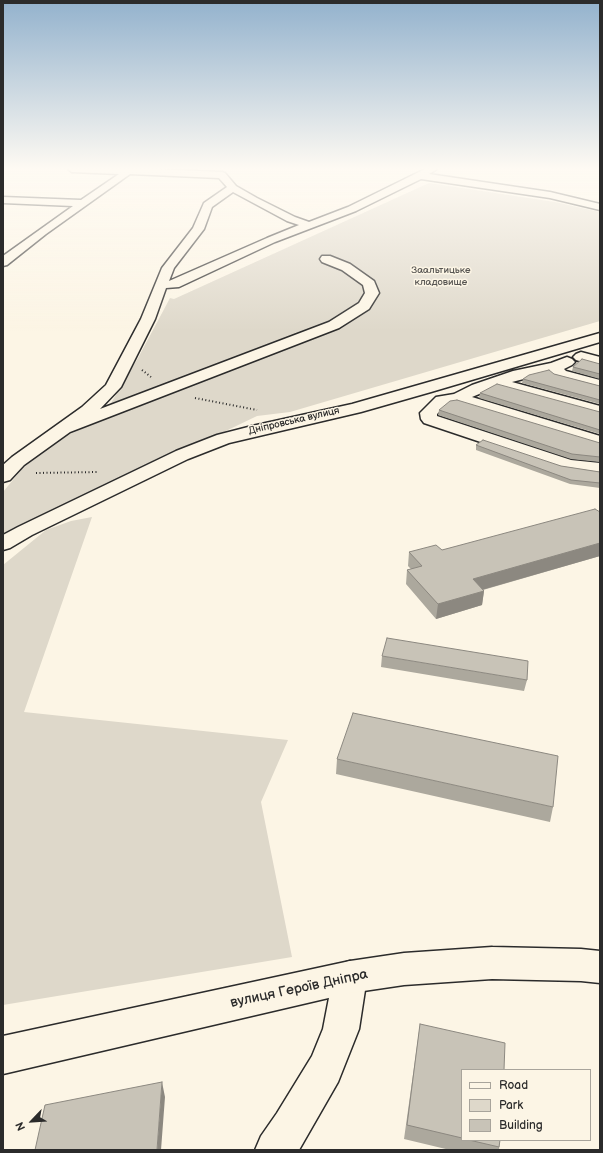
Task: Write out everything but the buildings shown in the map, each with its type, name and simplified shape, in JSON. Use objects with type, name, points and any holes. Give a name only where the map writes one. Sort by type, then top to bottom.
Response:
[{"type":"street","points":[[3,262],[55,223]]},
{"type":"street","points":[[4,474],[18,461],[88,411],[114,387],[148,319],[168,268],[198,229],[201,223]]},
{"type":"street","points":[[303,223],[309,225]]},
{"type":"street","points":[[161,285],[177,283],[257,245],[315,223]]},
{"type":"street","points":[[62,429],[326,329],[364,306],[370,298],[372,292],[369,284],[346,267],[326,259]]},
{"type":"street","name":"Дніпровська вулиця","points":[[3,544],[25,531],[112,488],[223,439],[252,431],[326,415],[502,367],[551,359],[600,337]]},
{"type":"street","points":[[577,359],[600,351]]},
{"type":"street","points":[[551,359],[560,374],[600,385]]},
{"type":"street","points":[[600,362],[577,359],[551,359],[498,383],[478,388],[458,398],[442,400],[428,413],[430,419],[568,465],[600,469]]},
{"type":"street","points":[[498,383],[600,412]]},
{"type":"street","points":[[458,398],[600,442]]},
{"type":"street","name":"вулиця Героїв Дніпра","points":[[3,1055],[350,977],[404,969],[492,963],[580,965],[600,967]]},
{"type":"street","points":[[275,1150],[291,1127],[324,1069],[341,1029],[350,977]]},
{"type":"path","points":[[128,360],[170,388],[197,398],[261,411]]},
{"type":"path","points":[[4,474],[104,472]]},
{"type":"green space","name":"Заальтицьке кладовище","points":[[341,223],[600,223],[600,321],[290,412],[257,416],[3,538],[3,492],[22,469],[42,452],[68,435],[95,423],[108,408],[138,358],[170,298],[174,299]]},
{"type":"green space","points":[[92,517],[24,712],[288,740],[261,802],[292,957],[3,1005],[3,565],[46,530],[71,521]]}]
